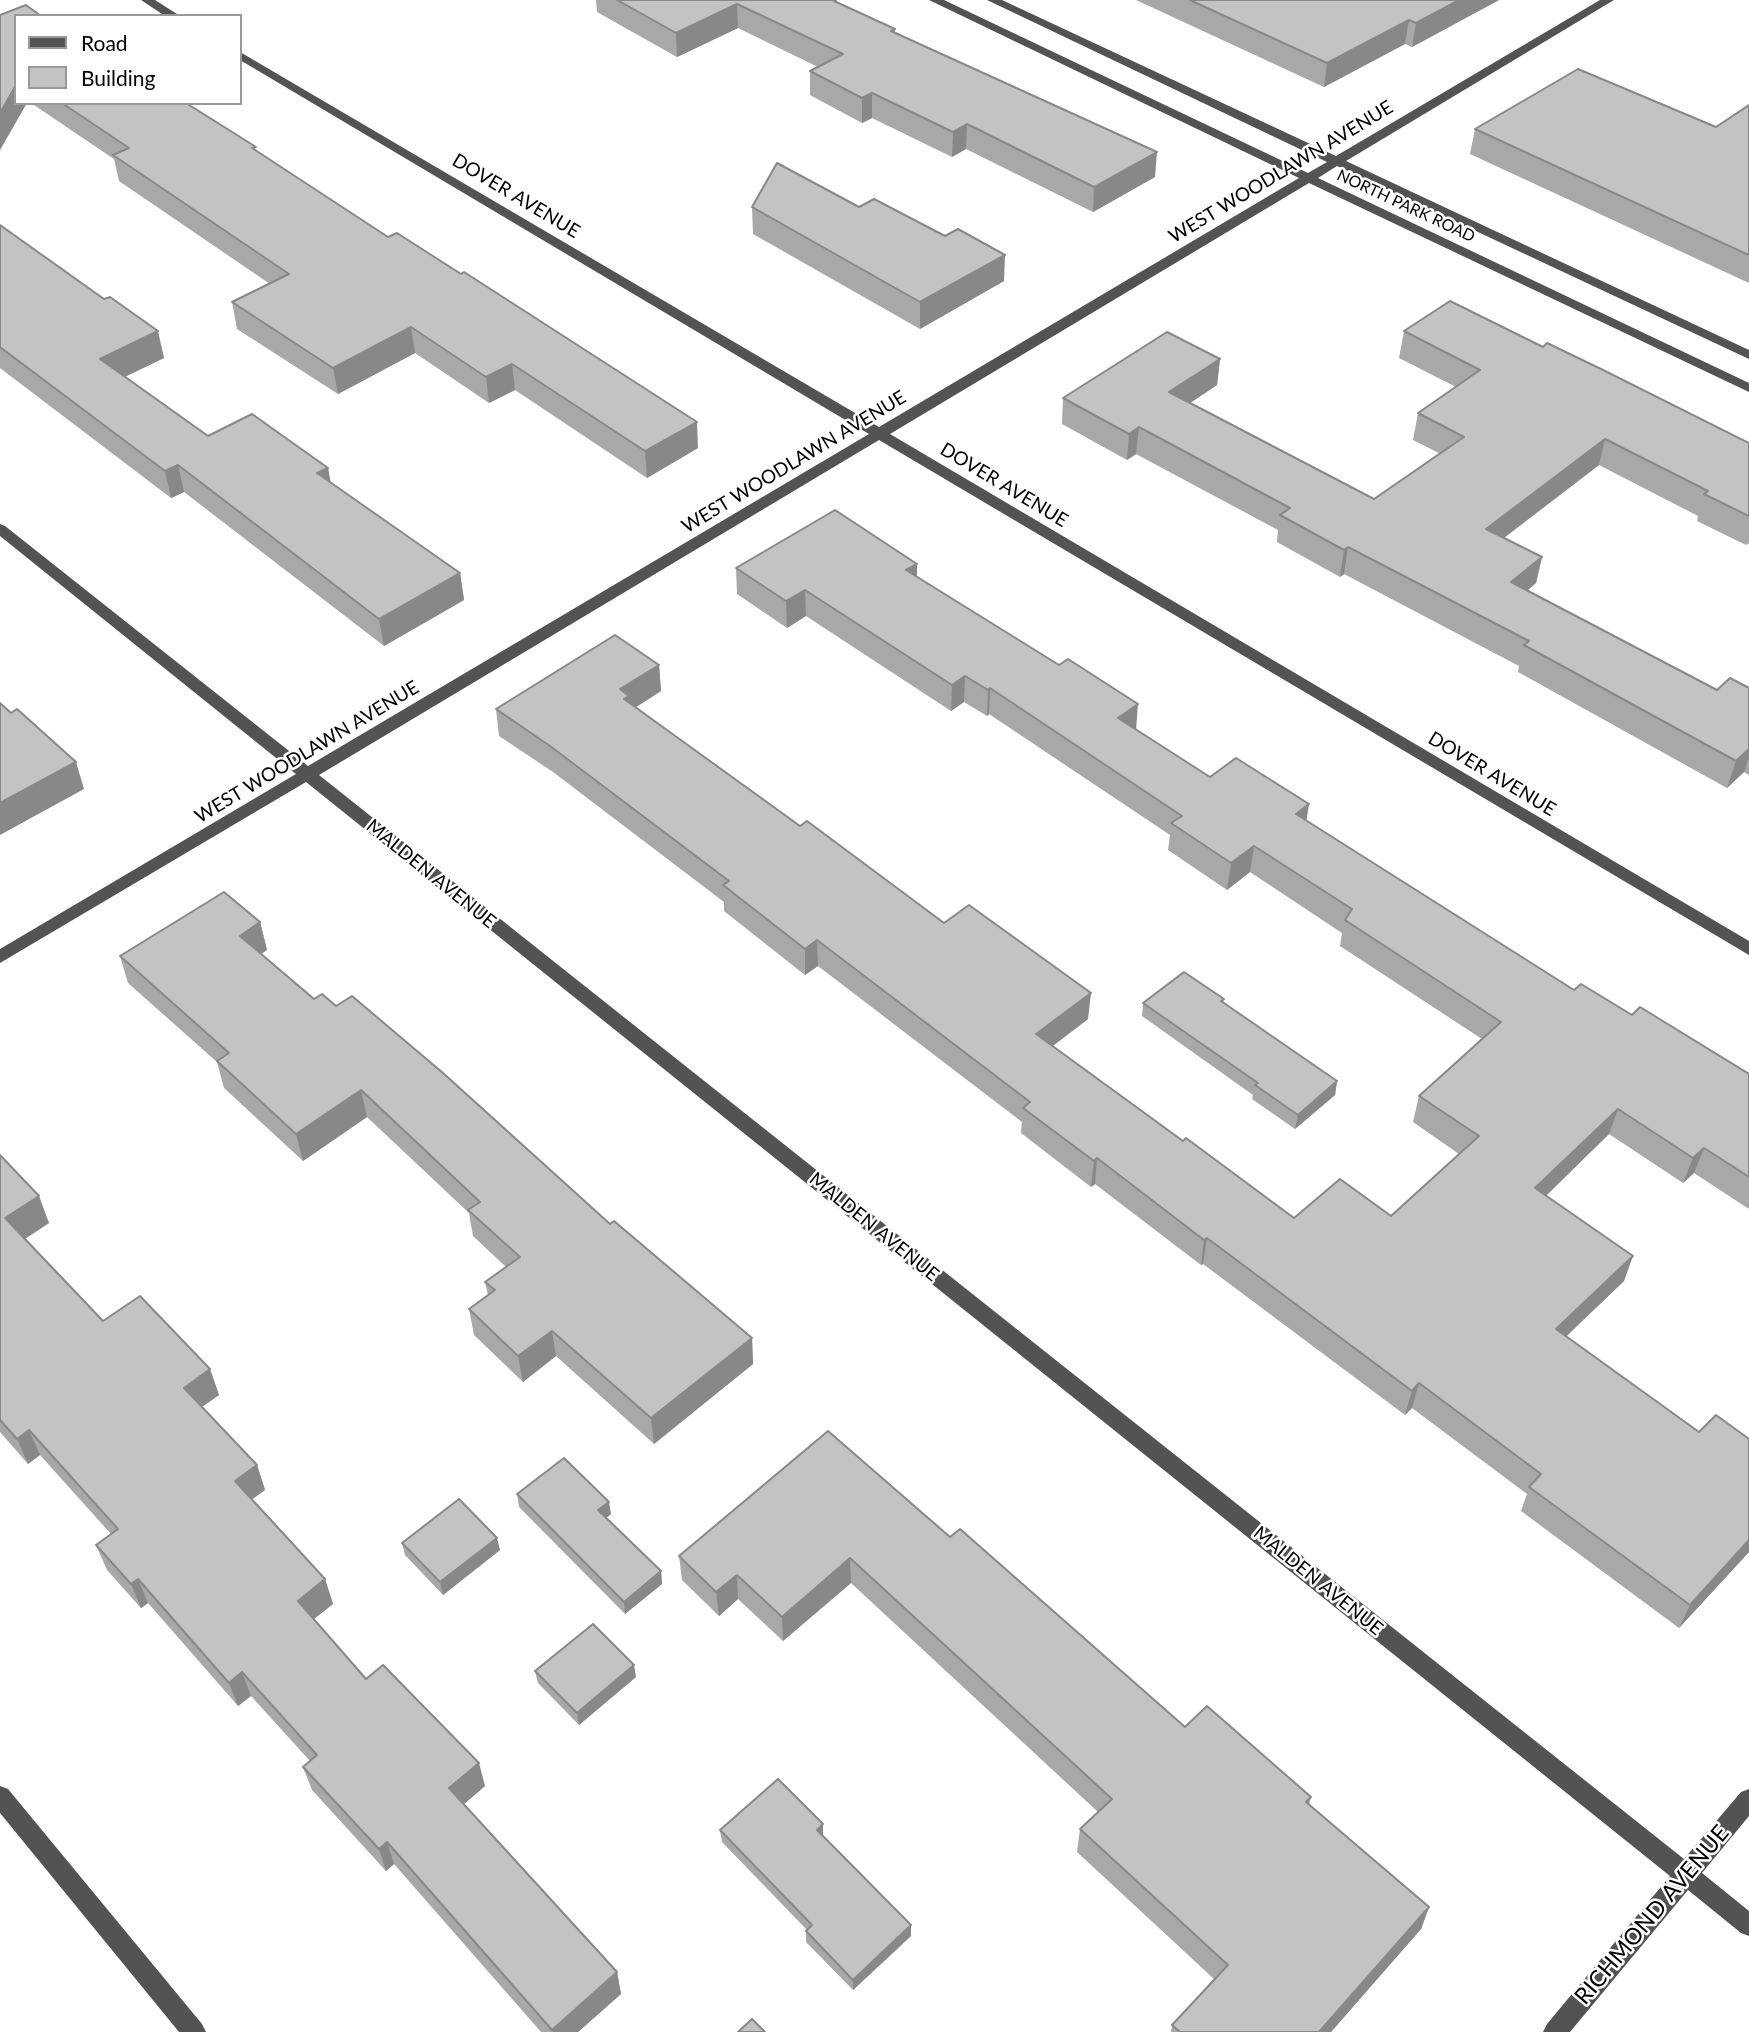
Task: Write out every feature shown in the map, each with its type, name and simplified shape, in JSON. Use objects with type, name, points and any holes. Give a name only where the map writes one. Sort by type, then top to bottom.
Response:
[{"type":"street","points":[[148,0],[171,14]]},
{"type":"street","name":"NORTH PARK ROAD","points":[[935,0],[1749,388]]},
{"type":"street","name":"NORTH PARK ROAD","points":[[993,0],[1749,355]]},
{"type":"street","name":"WEST WOODLAWN AVENUE","points":[[0,957],[1608,0]]},
{"type":"street","name":"DOVER AVENUE","points":[[242,56],[1749,948]]},
{"type":"street","name":"MALDEN AVENUE","points":[[0,529],[1749,1925]]},
{"type":"street","points":[[0,1796],[194,2032]]},
{"type":"street","name":"RICHMOND AVENUE","points":[[1555,2032],[1749,1799]]},
{"type":"building","points":[[617,0],[835,0],[895,29],[891,31],[1157,152],[1094,187],[967,124],[953,132],[872,93],[862,98],[810,71],[843,54],[737,4],[676,33]]},
{"type":"building","points":[[1190,0],[1459,0],[1416,23],[1409,20],[1327,63]]},
{"type":"building","points":[[26,5],[38,14],[14,14],[14,88],[0,113],[0,15]]},
{"type":"building","points":[[1578,69],[1716,127],[1749,105],[1749,255],[1475,129]]},
{"type":"building","points":[[65,105],[189,105],[388,237],[397,233],[461,274],[464,272],[697,422],[645,451],[512,364],[486,377],[411,327],[333,368],[232,302],[289,274],[113,155],[129,148]]},
{"type":"building","points":[[777,163],[859,207],[874,199],[945,236],[958,229],[1005,255],[920,302],[752,207]]},
{"type":"building","points":[[0,225],[104,299],[110,297],[158,331],[100,359],[208,436],[252,414],[328,468],[317,473],[460,573],[379,619],[178,465],[165,471],[0,347]]},
{"type":"building","points":[[1450,301],[1543,347],[1547,343],[1749,443],[1749,516],[1704,494],[1708,491],[1605,439],[1486,529],[1542,557],[1511,582],[1717,690],[1730,678],[1749,688],[1749,749],[1736,761],[1524,645],[1529,641],[1348,547],[1344,550],[1280,515],[1290,508],[1139,427],[1129,434],[1063,398],[1167,332],[1220,359],[1169,392],[1374,499],[1464,437],[1418,413],[1480,370],[1404,331]]},
{"type":"building","points":[[835,510],[917,564],[906,570],[1059,665],[1068,659],[1138,704],[1118,718],[1210,777],[1236,758],[1309,804],[1296,814],[1574,990],[1581,984],[1632,1015],[1640,1007],[1749,1074],[1749,1177],[1704,1148],[1693,1158],[1618,1109],[1535,1188],[1633,1256],[1556,1329],[1699,1432],[1716,1415],[1749,1439],[1749,1540],[1690,1605],[1529,1487],[1541,1474],[1419,1383],[1412,1391],[1207,1238],[1204,1240],[1097,1158],[1094,1161],[1023,1108],[1030,1102],[817,940],[805,949],[723,885],[729,881],[550,746],[496,709],[615,635],[659,665],[620,689],[629,696],[624,699],[800,826],[807,821],[944,923],[969,905],[1091,993],[1036,1034],[1183,1141],[1186,1138],[1294,1218],[1340,1179],[1391,1216],[1479,1136],[1419,1096],[1501,1022],[1345,920],[1352,909],[1254,846],[1231,863],[1171,823],[1182,816],[990,688],[988,690],[965,676],[952,685],[805,590],[786,601],[736,568]]},
{"type":"building","points":[[0,703],[11,713],[17,709],[76,762],[0,803]]},
{"type":"building","points":[[224,892],[260,922],[240,936],[314,999],[322,994],[336,1006],[352,996],[443,1073],[610,1224],[614,1221],[752,1338],[651,1418],[552,1331],[518,1356],[469,1309],[495,1290],[485,1282],[520,1257],[468,1210],[480,1202],[361,1090],[296,1134],[217,1061],[229,1053],[120,956]]},
{"type":"building","points":[[1184,972],[1224,999],[1221,1001],[1337,1081],[1298,1115],[1255,1085],[1258,1083],[1143,1003]]},
{"type":"building","points":[[0,1155],[39,1196],[5,1218],[103,1321],[140,1296],[210,1369],[184,1388],[257,1465],[235,1481],[325,1579],[298,1601],[366,1679],[383,1665],[479,1763],[449,1788],[617,1972],[552,2030],[387,1842],[379,1849],[303,1767],[317,1755],[242,1672],[229,1683],[138,1579],[131,1584],[96,1545],[118,1529],[29,1430],[17,1439],[0,1420]]},
{"type":"building","points":[[828,1431],[950,1537],[960,1529],[1185,1727],[1207,1706],[1311,1797],[1306,1802],[1429,1907],[1319,2032],[1180,2032],[1172,2025],[1228,1965],[1080,1829],[1112,1799],[850,1558],[782,1617],[737,1575],[716,1592],[679,1556]]},
{"type":"building","points":[[564,1458],[609,1502],[598,1510],[661,1571],[624,1602],[517,1494]]},
{"type":"building","points":[[459,1499],[497,1538],[440,1582],[402,1543]]},
{"type":"building","points":[[593,1624],[634,1665],[577,1713],[535,1671]]},
{"type":"building","points":[[778,1779],[823,1824],[817,1830],[911,1925],[853,1980],[806,1931],[812,1925],[720,1830]]},
{"type":"building","points":[[752,2019],[765,2032],[738,2032]]}]
